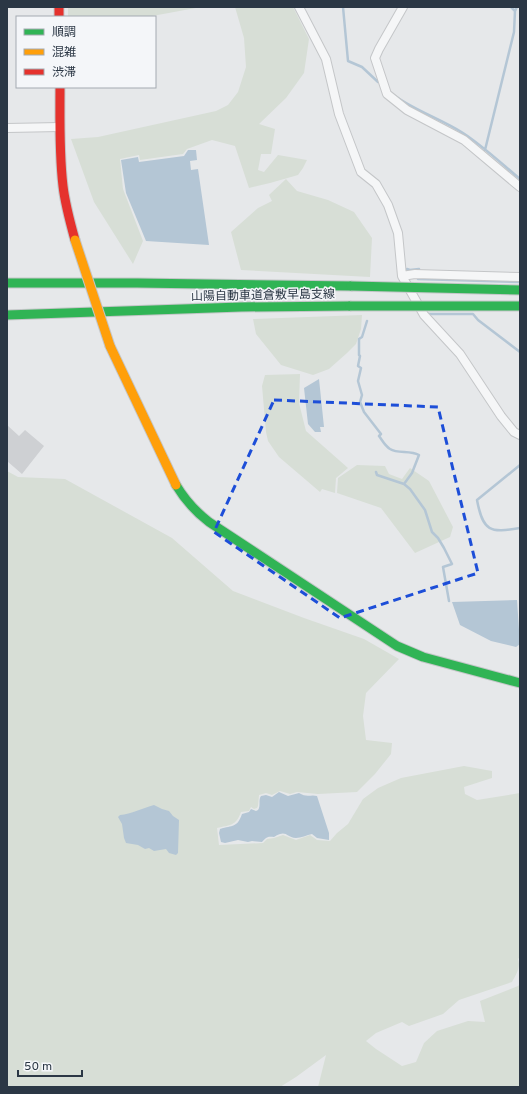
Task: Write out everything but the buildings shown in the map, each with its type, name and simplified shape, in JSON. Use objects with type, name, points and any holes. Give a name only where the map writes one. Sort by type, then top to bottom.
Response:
[{"type":"main road","points":[[60,88],[62,179],[69,219],[75,240],[110,346],[174,481],[184,498],[209,522],[397,646],[424,657],[520,683]]},
{"type":"main road","name":"山陽自動車道倉敷早島支線","points":[[7,283],[153,283],[520,290]]},
{"type":"main road","name":"山陽自動車道倉敷早島支線","points":[[7,315],[241,307],[520,306]]},
{"type":"street","points":[[299,7],[326,60],[339,114],[360,172],[376,184],[388,204],[398,233],[402,276],[424,315],[460,354],[501,416],[514,432],[520,435]]},
{"type":"street","points":[[403,7],[375,58],[387,94],[407,110],[464,140],[520,187]]},
{"type":"street","points":[[7,128],[60,127]]},
{"type":"street","points":[[402,276],[415,274],[520,277]]},
{"type":"highlighted area","points":[[274,400],[438,407],[478,573],[340,618],[214,532]]},
{"type":"shaded area","points":[[68,7],[201,7],[152,16],[68,16]]},
{"type":"shaded area","points":[[235,7],[293,7],[309,39],[304,73],[286,98],[259,124],[275,129],[271,154],[261,154],[258,170],[264,172],[278,155],[307,160],[298,175],[249,188],[235,146],[212,140],[187,149],[183,154],[140,160],[139,155],[120,159],[123,189],[143,241],[133,264],[94,202],[71,139],[98,137],[216,111],[228,105],[238,92],[246,67],[244,38]]},
{"type":"shaded area","points":[[286,179],[297,191],[328,200],[354,212],[372,238],[370,277],[241,270],[231,232],[258,208],[272,201],[269,195]]},
{"type":"shaded area","points":[[362,315],[361,329],[356,344],[329,369],[313,375],[281,365],[256,334],[253,319]]},
{"type":"shaded area","points":[[300,374],[299,403],[306,431],[348,468],[336,478],[335,493],[322,489],[320,492],[279,457],[268,441],[262,386],[265,375]]},
{"type":"shaded area","points":[[357,465],[385,466],[389,474],[402,479],[410,468],[429,481],[453,527],[450,537],[415,553],[381,508],[337,493],[338,478]]},
{"type":"shaded area","points":[[7,471],[18,477],[65,479],[172,538],[233,591],[364,639],[399,659],[366,693],[363,716],[366,740],[392,743],[391,754],[375,774],[357,792],[318,794],[297,792],[290,794],[280,791],[272,795],[266,793],[259,795],[257,808],[254,809],[251,807],[249,811],[241,812],[237,820],[232,824],[217,828],[219,845],[263,843],[267,839],[283,835],[296,840],[310,835],[317,840],[330,841],[348,824],[363,799],[378,788],[401,778],[464,766],[492,771],[492,778],[464,787],[465,794],[477,800],[520,793],[520,957],[518,959],[518,971],[512,982],[459,1000],[443,1014],[409,1026],[402,1022],[376,1033],[366,1041],[402,1066],[416,1062],[424,1043],[437,1031],[468,1021],[485,1022],[480,1001],[520,984],[520,1087],[318,1087],[326,1055],[280,1087],[7,1087]]},
{"type":"water","points":[[188,150],[196,150],[197,160],[190,161],[191,170],[198,169],[209,245],[146,241],[126,193],[121,160],[138,157],[139,162],[184,156]]},
{"type":"water","points":[[319,379],[324,427],[320,427],[321,432],[315,432],[308,424],[304,388]]},
{"type":"water","points":[[517,600],[520,644],[516,647],[491,641],[460,625],[452,602]]},
{"type":"water","points":[[279,792],[288,796],[299,793],[317,796],[329,833],[329,840],[317,838],[312,834],[296,838],[281,834],[274,837],[267,837],[262,842],[238,840],[225,843],[221,842],[219,833],[220,829],[236,824],[242,814],[249,812],[251,809],[256,811],[258,810],[261,796],[266,795],[272,797]]},
{"type":"water","points":[[154,805],[169,811],[179,820],[178,853],[176,855],[169,853],[166,849],[154,851],[149,848],[145,849],[138,845],[126,843],[122,824],[118,817],[120,815]]},
{"type":"waterway","points":[[343,7],[348,61],[362,67],[378,82]]},
{"type":"waterway","points":[[511,7],[515,11]]},
{"type":"waterway","points":[[485,150],[514,32],[515,11],[517,7]]},
{"type":"waterway","points":[[395,96],[463,133],[485,149],[520,179]]},
{"type":"waterway","points":[[407,269],[419,269]]},
{"type":"waterway","points":[[418,279],[520,282]]},
{"type":"waterway","points":[[426,314],[473,314],[478,320],[520,352]]},
{"type":"waterway","points":[[367,321],[362,337],[359,339],[360,356],[358,366],[361,368],[358,381],[362,395],[360,402],[364,412],[381,434],[379,436],[388,448],[419,455],[412,473],[404,484]]},
{"type":"waterway","points":[[520,465],[477,500],[482,519],[490,528],[495,530],[520,528]]},
{"type":"waterway","points":[[376,472],[377,475],[404,484],[410,489],[425,510],[432,532],[438,538],[452,564],[443,567],[449,601]]},
{"type":"traffic: fast","points":[[7,283],[351,286]]},
{"type":"traffic: fast","points":[[351,286],[520,290]]},
{"type":"traffic: fast","points":[[7,315],[241,307],[350,306]]},
{"type":"traffic: fast","points":[[350,306],[520,306]]},
{"type":"traffic: fast","points":[[176,485],[191,505],[209,522],[397,646],[423,657],[520,683]]},
{"type":"traffic: slow","points":[[75,240],[110,346]]},
{"type":"traffic: slow","points":[[110,346],[176,485]]},
{"type":"traffic: jam","points":[[59,7],[59,16]]},
{"type":"traffic: jam","points":[[60,88],[62,174],[66,206],[75,240]]}]
